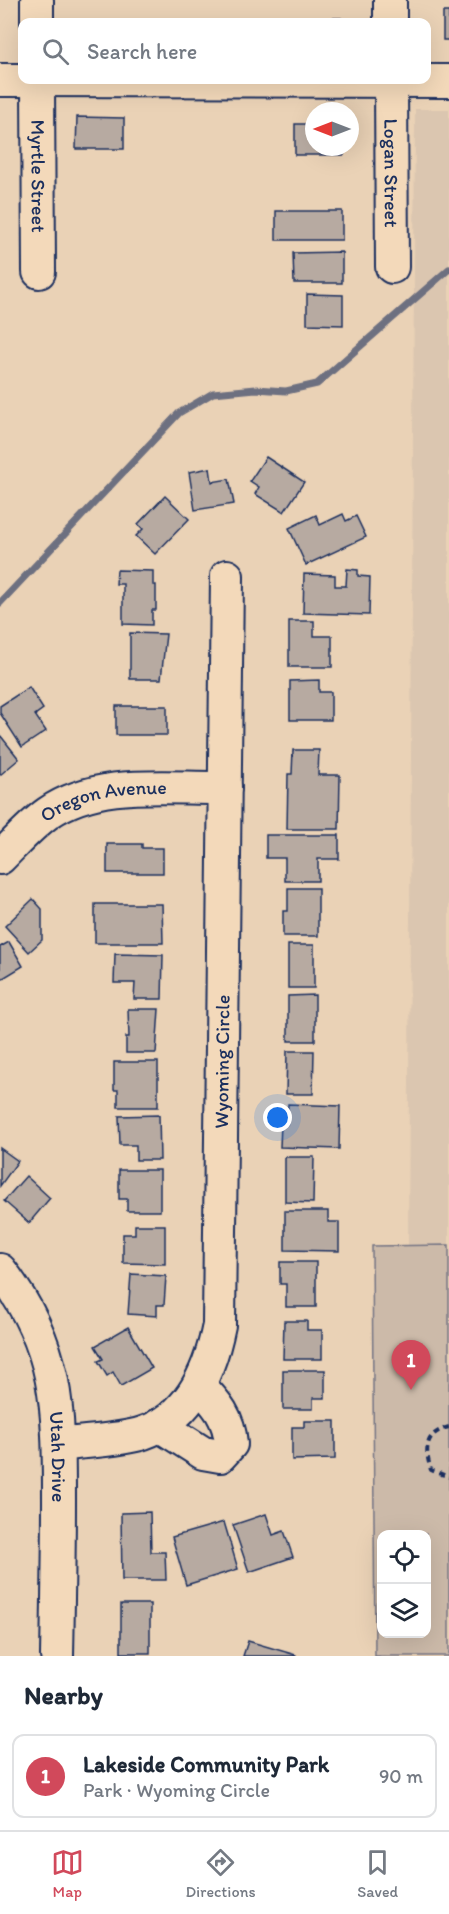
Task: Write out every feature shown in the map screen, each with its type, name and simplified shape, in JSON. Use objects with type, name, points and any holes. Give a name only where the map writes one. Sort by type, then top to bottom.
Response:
[{"type":"street","points":[[37,0],[37,18]]},
{"type":"street","points":[[390,0],[390,18]]},
{"type":"street","points":[[0,80],[18,80]]},
{"type":"street","points":[[431,81],[449,81]]},
{"type":"street","name":"Myrtle Street","points":[[38,84],[39,272]]},
{"type":"street","name":"Logan Street","points":[[391,84],[392,267]]},
{"type":"street","name":"Wyoming Circle","points":[[60,1445],[142,1433],[171,1419],[199,1385],[214,1352],[221,1315],[227,576]]},
{"type":"street","name":"Oregon Avenue","points":[[0,858],[45,815],[78,797],[115,789],[225,788]]},
{"type":"street","name":"Utah Drive","points":[[0,1270],[23,1302],[48,1358],[57,1402],[60,1445],[57,1656]]},
{"type":"street","points":[[159,1425],[203,1453],[220,1456],[231,1444],[230,1427],[220,1407],[199,1385]]},
{"type":"path","points":[[449,1427],[436,1430],[427,1440],[426,1454],[430,1470],[449,1477]]},
{"type":"shaded area","points":[[415,109],[449,109],[449,1245],[408,1245]]},
{"type":"shaded area","points":[[449,1245],[449,1656],[375,1656],[372,1246]]},
{"type":"building","points":[[443,12],[449,12],[449,40],[443,40]]},
{"type":"building","points":[[77,117],[124,118],[124,149],[76,149]]},
{"type":"building","points":[[295,124],[305,124],[305,155],[295,155]]},
{"type":"building","points":[[276,211],[342,211],[342,240],[276,240]]},
{"type":"building","points":[[342,252],[342,283],[294,283],[293,253]]},
{"type":"building","points":[[307,294],[343,295],[343,325],[307,324]]},
{"type":"building","points":[[266,457],[304,482],[284,512],[255,494],[259,487],[250,481]]},
{"type":"building","points":[[210,468],[212,482],[229,479],[234,504],[195,510],[189,472]]},
{"type":"building","points":[[165,496],[189,519],[155,554],[136,536],[143,529],[138,524]]},
{"type":"building","points":[[343,514],[346,521],[356,516],[366,537],[306,565],[289,528],[316,515],[320,525]]},
{"type":"building","points":[[347,569],[358,570],[358,576],[370,577],[369,615],[303,613],[304,574],[335,575],[335,586],[346,586]]},
{"type":"building","points":[[117,570],[153,571],[153,585],[156,585],[156,610],[152,610],[152,625],[123,624],[123,584],[116,584]]},
{"type":"building","points":[[289,621],[314,621],[314,636],[332,636],[332,667],[289,667]]},
{"type":"building","points":[[130,633],[166,634],[161,679],[130,679]]},
{"type":"building","points":[[319,680],[319,692],[331,692],[331,720],[290,720],[290,681]]},
{"type":"building","points":[[29,687],[43,709],[35,715],[46,731],[22,747],[0,713],[0,706]]},
{"type":"building","points":[[116,706],[167,706],[167,735],[116,735]]},
{"type":"building","points":[[0,735],[19,759],[0,775]]},
{"type":"building","points":[[293,750],[319,750],[318,775],[340,775],[339,829],[287,829],[288,774],[292,774]]},
{"type":"building","points":[[266,835],[339,835],[339,859],[318,859],[318,881],[285,881],[285,858],[266,858]]},
{"type":"building","points":[[107,844],[142,844],[142,848],[163,848],[163,873],[107,873]]},
{"type":"building","points":[[288,888],[318,888],[318,936],[283,936],[283,911],[288,911]]},
{"type":"building","points":[[33,899],[42,909],[42,940],[29,952],[5,926]]},
{"type":"building","points":[[95,904],[162,904],[163,943],[95,943]]},
{"type":"building","points":[[9,942],[23,966],[0,980],[0,947]]},
{"type":"building","points":[[288,945],[314,945],[314,988],[288,988]]},
{"type":"building","points":[[115,954],[163,955],[162,999],[134,999],[135,983],[114,983]]},
{"type":"building","points":[[315,995],[315,1041],[288,1041],[288,996]]},
{"type":"building","points":[[128,1009],[159,1009],[156,1053],[126,1053],[126,1037],[129,1037]]},
{"type":"building","points":[[287,1051],[314,1051],[313,1094],[286,1094]]},
{"type":"building","points":[[114,1062],[158,1062],[158,1107],[118,1107],[118,1090],[114,1090]]},
{"type":"building","points":[[288,1104],[340,1106],[339,1149],[280,1147],[281,1124],[287,1124]]},
{"type":"building","points":[[159,1115],[160,1160],[136,1160],[136,1145],[120,1145],[119,1116]]},
{"type":"building","points":[[0,1148],[18,1161],[0,1186]]},
{"type":"building","points":[[285,1157],[314,1157],[313,1203],[285,1202]]},
{"type":"building","points":[[119,1170],[160,1170],[160,1211],[127,1211],[127,1199],[119,1199]]},
{"type":"building","points":[[26,1176],[50,1198],[29,1223],[4,1201]]},
{"type":"building","points":[[285,1211],[328,1211],[328,1222],[339,1222],[339,1251],[285,1250]]},
{"type":"building","points":[[135,1225],[165,1225],[165,1264],[123,1263],[123,1234],[135,1234]]},
{"type":"building","points":[[280,1262],[316,1262],[316,1307],[286,1307],[286,1284],[280,1284]]},
{"type":"building","points":[[131,1274],[166,1276],[164,1305],[157,1305],[157,1316],[128,1314]]},
{"type":"building","points":[[284,1321],[307,1321],[307,1330],[322,1330],[322,1359],[283,1359]]},
{"type":"building","points":[[128,1327],[152,1368],[121,1386],[113,1372],[107,1376],[98,1361],[103,1359],[95,1346]]},
{"type":"building","points":[[283,1370],[325,1370],[325,1398],[313,1398],[313,1409],[283,1409]]},
{"type":"building","points":[[304,1421],[335,1421],[335,1459],[292,1460],[292,1427],[304,1427]]},
{"type":"building","points":[[150,1512],[151,1552],[165,1552],[166,1580],[122,1580],[121,1513]]},
{"type":"building","points":[[266,1514],[273,1535],[284,1531],[293,1557],[249,1572],[233,1525]]},
{"type":"building","points":[[224,1522],[238,1569],[186,1585],[172,1537]]},
{"type":"building","points":[[121,1604],[150,1604],[150,1653],[121,1653]]},
{"type":"building","points":[[248,1641],[296,1655],[296,1656],[243,1656]]},
{"type":"waterway","points":[[0,603],[179,413],[213,393],[256,389],[286,391],[317,384],[449,269]]},
{"type":"place","name":"Lakeside Community Park","points":[[411,1390]]}]
